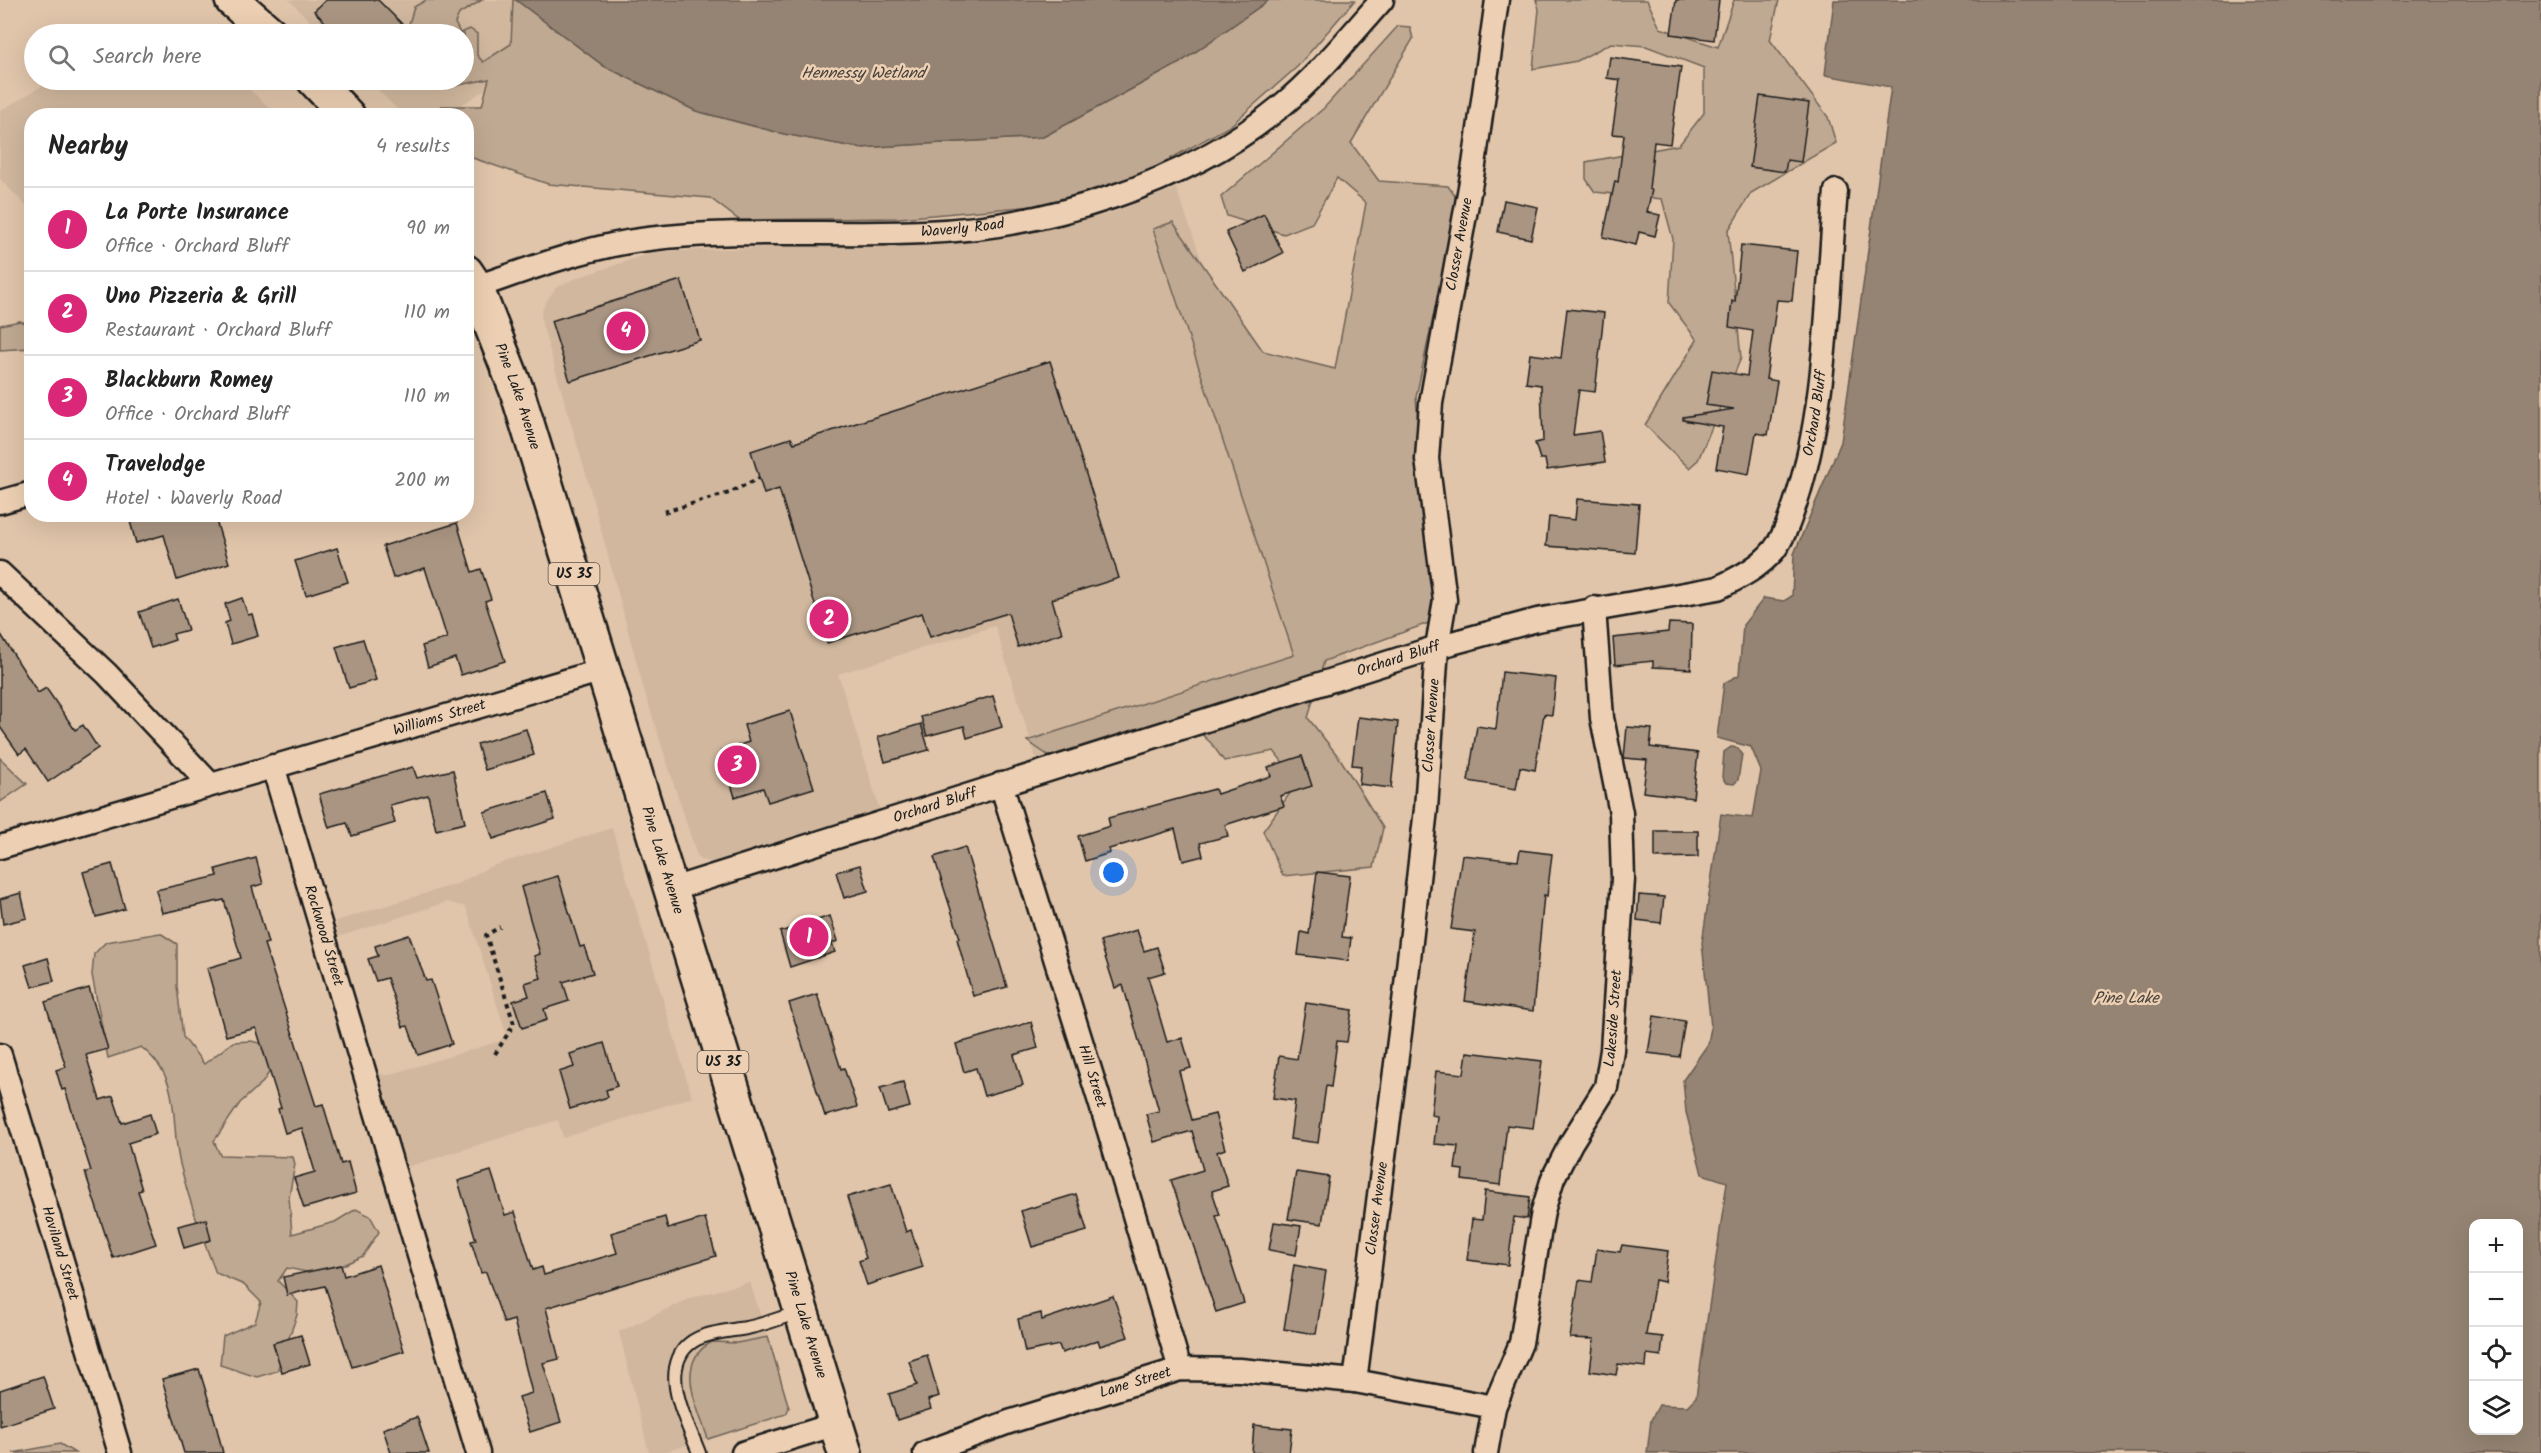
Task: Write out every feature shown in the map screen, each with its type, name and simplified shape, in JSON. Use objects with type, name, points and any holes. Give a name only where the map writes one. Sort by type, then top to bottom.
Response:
[{"type":"main road","points":[[236,1],[260,24]]},
{"type":"main road","points":[[323,90],[340,108]]},
{"type":"main road","name":"Pine Lake Avenue","points":[[474,286],[517,391],[669,890],[840,1438]]},
{"type":"street","name":"Waverly Road","points":[[474,278],[645,239],[739,233],[927,232],[1030,220],[1118,196],[1204,158],[1279,108],[1325,64],[1382,0]]},
{"type":"street","name":"Closser Avenue","points":[[1355,1381],[1407,983],[1426,809],[1437,647],[1445,600],[1428,459],[1431,404],[1474,165],[1497,0]]},
{"type":"street","name":"Orchard Bluff","points":[[669,890],[1437,647],[1537,620],[1594,608],[1718,588],[1744,575],[1775,549],[1788,523],[1803,479],[1814,424],[1836,191]]},
{"type":"street","points":[[0,502],[24,495]]},
{"type":"street","points":[[0,573],[108,674],[210,784]]},
{"type":"street","name":"Lakeside Street","points":[[1486,1453],[1494,1407],[1521,1343],[1544,1211],[1553,1178],[1606,1087],[1612,1050],[1623,879],[1621,813],[1602,718],[1594,608]]},
{"type":"street","name":"Williams Street","points":[[273,766],[603,670]]},
{"type":"street","points":[[0,847],[273,766]]},
{"type":"street","name":"Rockwood Street","points":[[273,766],[478,1453]]},
{"type":"street","name":"Hill Street","points":[[1001,784],[1180,1369]]},
{"type":"street","name":"Haviland Street","points":[[0,1054],[120,1453]]},
{"type":"street","name":"Lane Street","points":[[925,1453],[1008,1422],[1180,1369],[1240,1370],[1355,1381]]},
{"type":"street","points":[[1355,1381],[1494,1407]]},
{"type":"street","points":[[743,1453],[840,1438]]},
{"type":"lane","points":[[699,1453],[678,1392],[675,1369],[681,1352],[707,1333],[747,1328],[801,1312]]},
{"type":"path","points":[[664,512],[729,493],[759,478]]},
{"type":"path","points":[[495,1054],[514,1024],[486,935],[500,927]]},
{"type":"shaded area","points":[[289,0],[516,0],[566,37],[457,108],[396,108],[378,90],[474,90],[474,24],[313,24]]},
{"type":"shaded area","points":[[426,0],[482,0],[459,14],[456,24],[409,24],[414,7]]},
{"type":"shaded area","points":[[513,0],[516,0],[604,66],[696,111],[784,134],[860,148],[1043,137],[1178,64],[1269,0],[1355,0],[1297,67],[1230,126],[1121,186],[1034,206],[899,218],[739,220],[710,198],[548,184],[474,158],[474,108],[441,108],[441,106],[482,106],[489,79],[474,82],[474,32],[477,34],[477,55],[483,62],[511,44]]},
{"type":"shaded area","points":[[1536,0],[1647,0],[1660,28],[1718,47],[1734,0],[1779,0],[1770,40],[1828,117],[1836,143],[1751,193],[1728,231],[1741,358],[1698,460],[1689,468],[1645,425],[1697,340],[1669,303],[1673,239],[1662,199],[1595,192],[1586,179],[1586,162],[1679,145],[1704,113],[1704,68],[1646,46],[1611,43],[1577,61],[1533,69],[1539,9]]},
{"type":"shaded area","points":[[1398,26],[1410,27],[1413,39],[1351,143],[1379,181],[1448,186],[1458,200],[1416,397],[1434,621],[1324,661],[1308,718],[1341,760],[1383,828],[1374,867],[1283,876],[1263,831],[1298,782],[1274,751],[1224,761],[1211,743],[1181,715],[1052,758],[1027,741],[1294,655],[1153,229],[1173,222],[1263,351],[1335,369],[1366,203],[1337,178],[1312,223],[1284,234],[1227,216],[1221,197],[1324,108]]},
{"type":"shaded area","points":[[35,90],[250,90],[269,108],[24,108],[24,204],[0,179],[0,111]]},
{"type":"shaded area","points":[[1176,188],[1346,665],[1037,762],[995,626],[838,674],[880,810],[712,862],[700,860],[644,690],[589,485],[542,324],[541,312],[547,300],[556,288],[574,279],[653,252],[1000,238],[1109,214]]},
{"type":"shaded area","points":[[20,321],[24,322],[24,348],[0,350],[0,325]]},
{"type":"shaded area","points":[[0,758],[27,784],[0,802]]},
{"type":"shaded area","points":[[612,828],[692,1097],[563,1138],[558,1120],[407,1167],[379,1072],[385,1076],[500,1041],[506,1033],[466,907],[447,902],[338,937],[336,921],[459,883],[489,867]]},
{"type":"shaded area","points":[[160,933],[177,944],[177,986],[183,1037],[204,1064],[233,1042],[251,1041],[284,1049],[263,1082],[240,1103],[214,1141],[220,1155],[293,1157],[295,1164],[289,1197],[292,1234],[335,1222],[356,1209],[370,1216],[379,1232],[363,1256],[322,1275],[287,1268],[278,1281],[298,1302],[297,1315],[277,1371],[257,1377],[220,1365],[223,1336],[255,1322],[261,1302],[244,1285],[216,1273],[187,1191],[177,1148],[172,1101],[164,1073],[155,1060],[141,1047],[108,1058],[92,975],[94,954],[106,942]]},
{"type":"shaded area","points":[[750,1282],[789,1408],[786,1414],[660,1453],[649,1453],[619,1332],[690,1298]]},
{"type":"shaded area","points":[[768,1337],[789,1408],[786,1414],[708,1439],[692,1386],[691,1373],[694,1361],[700,1351],[712,1342],[737,1343]]},
{"type":"shaded area","points":[[60,1444],[75,1453],[13,1453]]},
{"type":"water","name":"Hennessy Wetland","points":[[516,0],[1269,0],[1178,64],[1043,137],[859,148],[784,134],[696,111],[604,66]]},
{"type":"water","name":"Pine Lake","points":[[1834,0],[2541,0],[2541,1453],[1647,1453],[1651,1420],[1659,1405],[1687,1406],[1696,1397],[1727,1182],[1702,1174],[1686,1112],[1683,1080],[1708,1044],[1711,1027],[1702,943],[1721,814],[1753,818],[1761,771],[1751,747],[1717,738],[1724,683],[1739,675],[1743,625],[1764,598],[1784,601],[1792,596],[1794,554],[1841,442],[1891,87],[1825,75]]},
{"type":"water","points":[[1731,747],[1738,748],[1742,754],[1738,780],[1734,784],[1726,783],[1722,777],[1724,752]]},
{"type":"building","points":[[326,0],[378,0],[402,24],[327,24],[314,11]]},
{"type":"building","points":[[1676,0],[1719,0],[1714,40],[1671,34]]},
{"type":"building","points":[[1610,57],[1681,67],[1670,144],[1654,142],[1649,189],[1652,190],[1647,212],[1660,215],[1655,236],[1639,232],[1636,245],[1603,237],[1615,181],[1618,182],[1624,135],[1612,134],[1620,80],[1607,78]]},
{"type":"building","points":[[1760,96],[1809,103],[1801,162],[1787,160],[1785,172],[1750,167]]},
{"type":"building","points":[[1504,200],[1538,207],[1531,239],[1498,232]]},
{"type":"building","points":[[1264,214],[1283,253],[1245,272],[1226,232]]},
{"type":"building","points":[[1741,245],[1797,251],[1792,301],[1777,300],[1766,379],[1777,381],[1768,435],[1756,433],[1749,474],[1716,468],[1723,427],[1683,420],[1683,417],[1734,409],[1706,405],[1712,370],[1747,376],[1753,331],[1729,327],[1732,301],[1735,302]]},
{"type":"building","points":[[681,280],[700,340],[570,381],[551,321]]},
{"type":"building","points":[[1567,309],[1604,313],[1595,392],[1579,390],[1573,435],[1600,431],[1605,462],[1547,470],[1545,459],[1540,459],[1535,443],[1543,441],[1541,385],[1526,383],[1530,354],[1561,358]]},
{"type":"building","points":[[1050,361],[1119,578],[1052,599],[1062,633],[1018,647],[1008,613],[930,637],[922,613],[827,643],[779,489],[764,494],[751,451],[791,438],[794,443]]},
{"type":"building","points":[[1577,499],[1639,504],[1635,553],[1546,546],[1549,517],[1575,520]]},
{"type":"building","points":[[130,522],[216,522],[229,563],[177,580],[164,535],[136,543]]},
{"type":"building","points":[[457,523],[472,572],[481,569],[491,599],[485,601],[505,661],[461,675],[455,658],[428,667],[422,646],[447,638],[425,568],[393,578],[383,546]]},
{"type":"building","points":[[337,548],[348,582],[306,595],[295,561]]},
{"type":"building","points":[[242,598],[248,615],[252,614],[258,636],[231,644],[225,623],[230,621],[225,604]]},
{"type":"building","points":[[178,599],[188,630],[173,634],[175,640],[151,648],[139,612]]},
{"type":"building","points":[[1669,623],[1692,624],[1691,669],[1653,667],[1653,661],[1615,665],[1613,638],[1668,632]]},
{"type":"building","points":[[0,633],[38,693],[46,688],[75,730],[83,725],[98,748],[48,782],[26,749],[19,754],[0,727]]},
{"type":"building","points":[[363,639],[376,680],[349,688],[336,647]]},
{"type":"building","points":[[1502,672],[1556,678],[1552,715],[1544,714],[1535,770],[1520,767],[1516,789],[1468,781],[1477,726],[1496,729]]},
{"type":"building","points":[[993,696],[1002,727],[967,738],[964,726],[927,736],[921,717]]},
{"type":"building","points":[[790,711],[814,788],[768,802],[763,788],[735,797],[721,751],[749,742],[744,725]]},
{"type":"building","points":[[1358,717],[1398,722],[1391,788],[1359,784],[1361,766],[1352,765]]},
{"type":"building","points":[[921,724],[929,750],[885,762],[878,737]]},
{"type":"building","points":[[1627,727],[1652,729],[1650,747],[1698,753],[1693,798],[1643,792],[1647,760],[1624,758]]},
{"type":"building","points":[[526,729],[534,755],[485,770],[477,744]]},
{"type":"building","points":[[1302,756],[1312,786],[1280,796],[1284,806],[1225,825],[1228,836],[1200,843],[1203,856],[1183,861],[1175,829],[1109,849],[1110,853],[1085,861],[1078,836],[1110,826],[1108,818],[1215,789],[1217,794],[1271,776],[1268,767]]},
{"type":"building","points":[[413,767],[417,778],[453,770],[465,823],[436,830],[428,795],[390,805],[395,823],[352,836],[347,823],[329,828],[319,794]]},
{"type":"building","points":[[547,793],[555,819],[493,839],[484,812]]},
{"type":"building","points":[[1655,831],[1698,831],[1698,857],[1655,858]]},
{"type":"building","points":[[965,847],[1007,987],[973,996],[957,939],[960,938],[934,857]]},
{"type":"building","points":[[1520,850],[1552,854],[1547,896],[1544,895],[1533,1011],[1465,1001],[1475,932],[1451,929],[1462,855],[1518,861]]},
{"type":"building","points":[[256,858],[263,884],[252,887],[268,943],[264,944],[316,1106],[323,1104],[341,1164],[348,1162],[356,1193],[304,1208],[294,1178],[315,1172],[302,1128],[285,1133],[278,1109],[281,1108],[256,1028],[226,1036],[207,968],[241,958],[224,900],[162,913],[156,890],[218,876],[216,869]]},
{"type":"building","points":[[112,864],[125,909],[96,917],[83,872]]},
{"type":"building","points":[[860,865],[868,891],[844,898],[836,872]]},
{"type":"building","points":[[1317,872],[1350,876],[1342,937],[1351,938],[1348,961],[1298,955],[1301,932],[1309,934]]},
{"type":"building","points":[[558,876],[580,947],[584,946],[593,973],[563,982],[569,1001],[544,1009],[547,1020],[522,1028],[513,1001],[529,996],[525,983],[541,978],[534,956],[540,954],[521,887]]},
{"type":"building","points":[[21,893],[27,918],[3,924],[0,899]]},
{"type":"building","points":[[1639,895],[1664,897],[1661,923],[1637,920]]},
{"type":"building","points":[[830,916],[838,941],[832,943],[835,952],[790,967],[780,932]]},
{"type":"building","points":[[1137,930],[1144,951],[1157,947],[1165,972],[1148,977],[1167,1042],[1182,1038],[1191,1068],[1179,1071],[1192,1120],[1215,1114],[1225,1149],[1217,1152],[1228,1186],[1212,1191],[1220,1215],[1216,1216],[1244,1303],[1216,1312],[1171,1180],[1203,1170],[1192,1131],[1154,1142],[1146,1114],[1159,1111],[1123,985],[1115,988],[1100,941]]},
{"type":"building","points":[[409,935],[426,981],[431,980],[452,1044],[418,1055],[408,1026],[403,1027],[387,978],[376,981],[368,959],[378,956],[375,946]]},
{"type":"building","points":[[48,958],[54,981],[32,987],[25,965]]},
{"type":"building","points":[[89,988],[108,1049],[86,1055],[100,1100],[113,1096],[122,1123],[150,1114],[156,1134],[128,1143],[142,1190],[138,1191],[156,1244],[113,1258],[85,1172],[91,1171],[65,1089],[62,1090],[56,1070],[66,1067],[45,1002]]},
{"type":"building","points":[[817,994],[841,1069],[844,1068],[857,1107],[825,1116],[789,1003]]},
{"type":"building","points":[[1306,1003],[1352,1010],[1347,1042],[1337,1041],[1331,1087],[1326,1086],[1318,1143],[1290,1139],[1295,1101],[1273,1098],[1279,1056],[1297,1059]]},
{"type":"building","points":[[1654,1016],[1685,1021],[1679,1057],[1648,1053]]},
{"type":"building","points":[[1031,1022],[1038,1048],[1014,1055],[1023,1085],[984,1096],[976,1068],[964,1072],[956,1044]]},
{"type":"building","points":[[604,1043],[617,1086],[606,1090],[608,1097],[570,1109],[559,1072],[574,1067],[570,1054]]},
{"type":"building","points":[[1467,1052],[1542,1061],[1533,1128],[1507,1125],[1500,1185],[1462,1180],[1463,1170],[1455,1169],[1458,1146],[1434,1144],[1437,1116],[1431,1115],[1436,1071],[1464,1074]]},
{"type":"building","points":[[903,1082],[910,1107],[888,1113],[880,1088]]},
{"type":"building","points":[[491,1171],[505,1215],[515,1212],[533,1270],[542,1267],[544,1275],[617,1253],[611,1233],[665,1217],[668,1229],[705,1218],[716,1256],[546,1308],[559,1359],[543,1363],[561,1422],[530,1432],[519,1397],[532,1393],[514,1320],[504,1323],[486,1272],[481,1273],[471,1241],[476,1240],[458,1181]]},
{"type":"building","points":[[1296,1172],[1329,1177],[1322,1224],[1288,1219]]},
{"type":"building","points":[[891,1184],[906,1232],[911,1230],[923,1267],[867,1285],[859,1261],[866,1258],[847,1197]]},
{"type":"building","points":[[1485,1191],[1530,1197],[1527,1219],[1514,1217],[1508,1265],[1467,1260],[1472,1219],[1482,1220]]},
{"type":"building","points":[[1076,1194],[1087,1231],[1032,1247],[1021,1211]]},
{"type":"building","points":[[206,1219],[211,1240],[184,1248],[178,1226]]},
{"type":"building","points":[[1274,1222],[1301,1226],[1296,1255],[1269,1250]]},
{"type":"building","points":[[1622,1245],[1668,1251],[1664,1282],[1655,1280],[1646,1335],[1663,1337],[1661,1356],[1647,1354],[1646,1367],[1618,1364],[1616,1375],[1590,1371],[1594,1339],[1570,1338],[1579,1280],[1592,1282],[1597,1249],[1620,1252]]},
{"type":"building","points":[[341,1265],[344,1276],[378,1265],[404,1351],[352,1367],[325,1286],[287,1295],[283,1277]]},
{"type":"building","points":[[1294,1265],[1326,1271],[1316,1334],[1284,1329]]},
{"type":"building","points":[[1113,1296],[1128,1337],[1100,1346],[1098,1340],[1062,1353],[1059,1345],[1025,1352],[1018,1319],[1041,1313],[1042,1320]]},
{"type":"building","points":[[301,1335],[310,1364],[282,1372],[273,1343]]},
{"type":"building","points":[[927,1355],[939,1396],[928,1400],[931,1409],[897,1420],[889,1394],[917,1385],[909,1361]]},
{"type":"building","points":[[199,1369],[223,1453],[184,1453],[162,1379]]},
{"type":"building","points":[[43,1376],[54,1409],[0,1426],[0,1390]]},
{"type":"building","points":[[417,1417],[429,1453],[391,1453],[383,1429]]},
{"type":"building","points":[[1254,1425],[1292,1429],[1289,1453],[1252,1453]]},
{"type":"place","name":"Travelodge","points":[[626,331]]},
{"type":"place","name":"Uno Pizzeria & Grill","points":[[829,619]]},
{"type":"place","name":"Blackburn Romey","points":[[737,765]]},
{"type":"place","name":"La Porte Insurance","points":[[809,937]]}]
